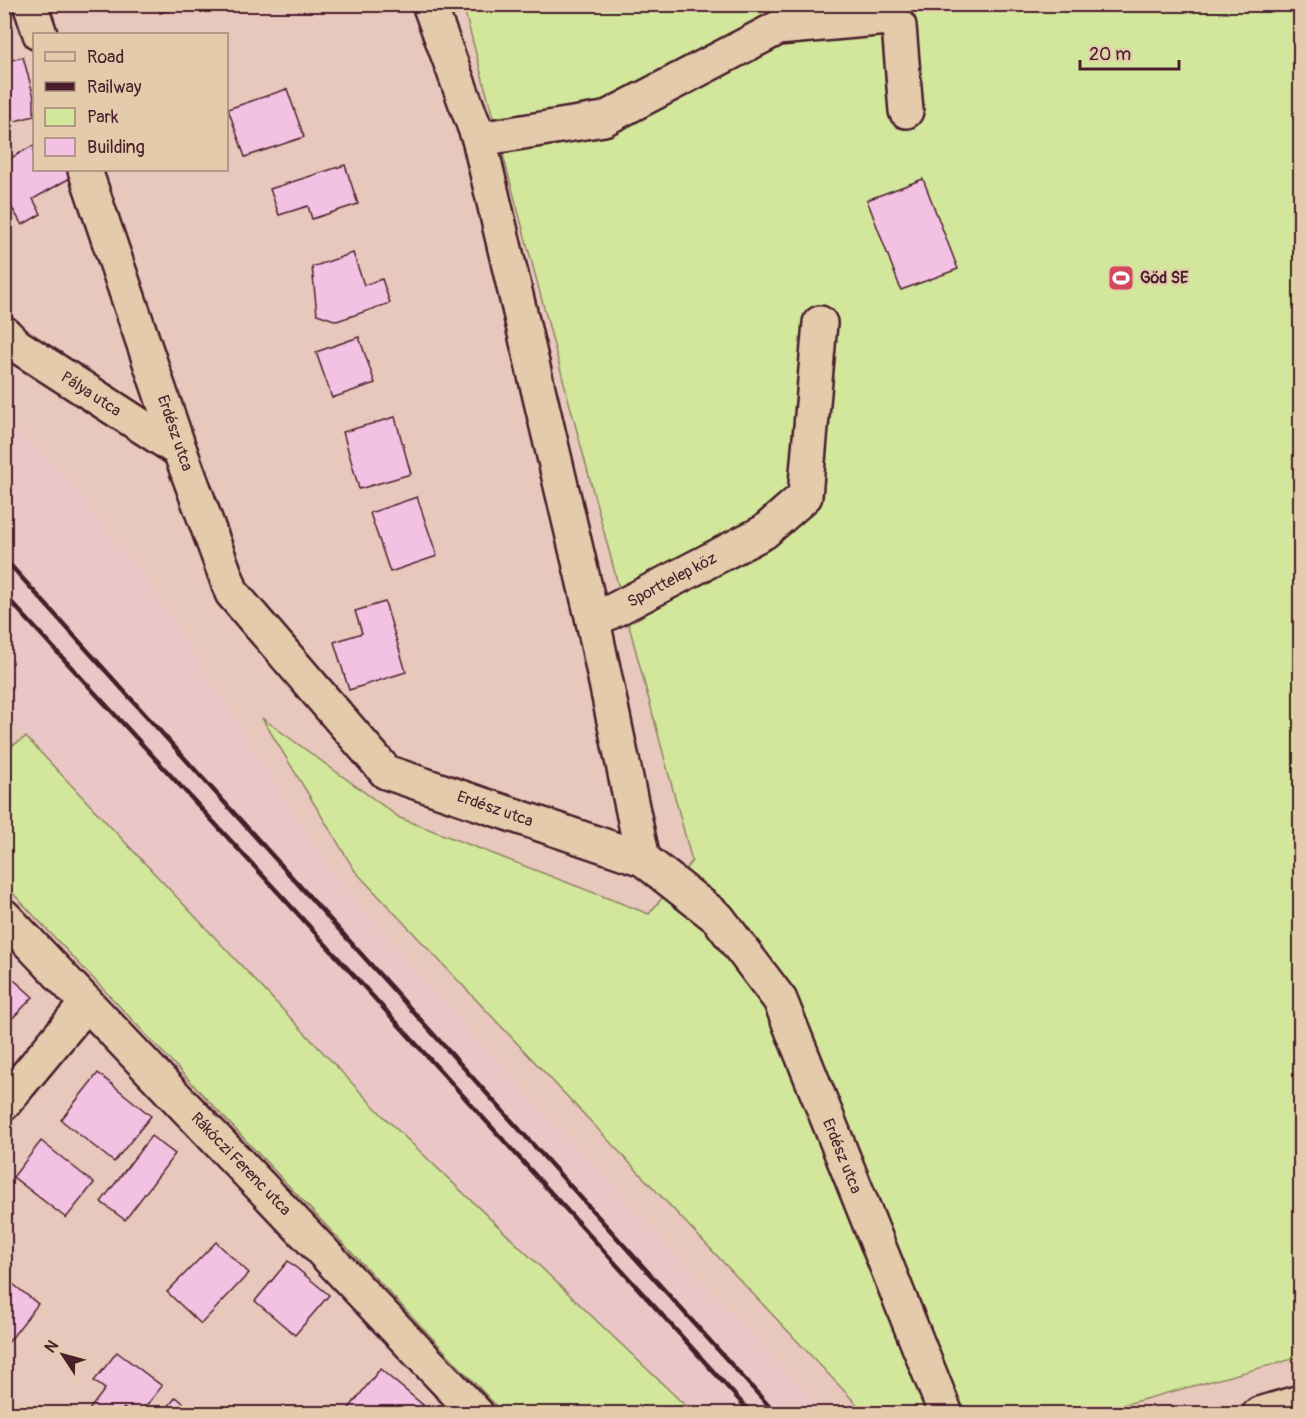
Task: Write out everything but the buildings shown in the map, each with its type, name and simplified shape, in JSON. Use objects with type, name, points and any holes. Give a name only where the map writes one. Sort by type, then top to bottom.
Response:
[{"type":"street","points":[[30,4],[40,33]]},
{"type":"street","points":[[429,4],[478,139],[593,621],[643,859]]},
{"type":"street","points":[[478,139],[604,119],[778,28],[888,18],[899,26],[906,111]]},
{"type":"street","name":"Erdész utca","points":[[86,171],[180,451],[232,593],[386,772],[643,859],[718,918],[780,1000],[946,1413]]},
{"type":"street","name":"Sporttelep köz","points":[[593,621],[764,532],[805,496],[820,323]]},
{"type":"street","name":"Pálya utca","points":[[4,333],[16,345],[180,451]]},
{"type":"street","name":"Rákóczi Ferenc utca","points":[[4,916],[477,1413]]},
{"type":"street","points":[[4,1103],[87,1003]]},
{"type":"street","points":[[1259,1413],[1300,1402]]},
{"type":"shaded area","points":[[4,418],[70,482],[146,579],[337,880],[475,1037],[824,1413],[693,1413],[383,1116],[5,714]]},
{"type":"green space","points":[[463,5],[1300,5],[1300,1357],[1093,1413],[865,1413],[355,871],[262,718],[400,818],[649,914],[692,861]]},
{"type":"green space","points":[[26,737],[383,1116],[693,1413],[503,1413],[5,885],[5,750]]},
{"type":"railway","points":[[4,558],[776,1414]]},
{"type":"railway","points":[[4,594],[752,1414]]},
{"type":"place","name":"Göd SE","points":[[1121,278]]}]
